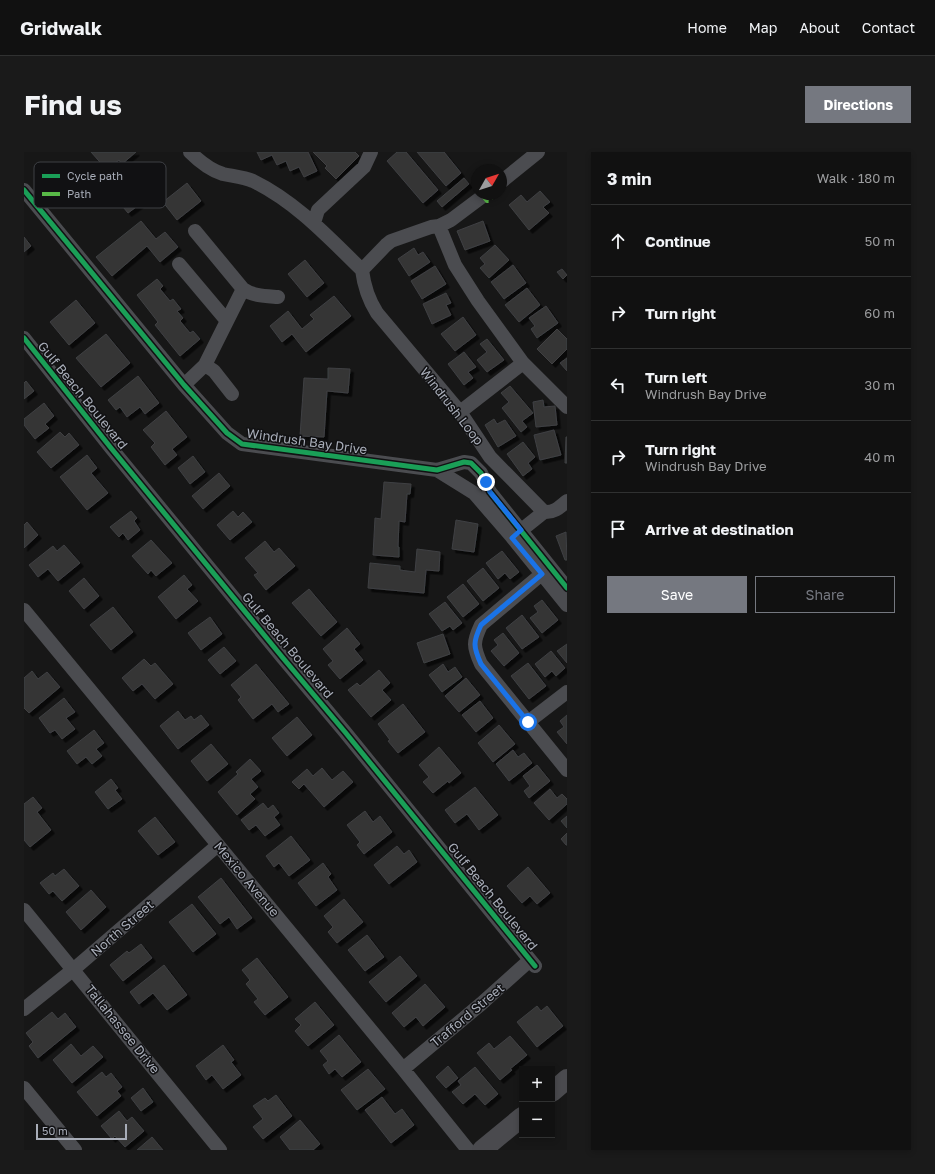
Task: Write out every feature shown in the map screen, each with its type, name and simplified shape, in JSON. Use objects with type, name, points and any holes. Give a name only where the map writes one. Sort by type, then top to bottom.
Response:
[{"type":"street","points":[[190,152],[201,163],[221,173],[252,180],[291,203],[314,223],[362,270],[391,241],[431,227],[439,226],[451,220],[478,200]]},
{"type":"street","points":[[314,223],[318,210],[364,167],[371,152]]},
{"type":"street","points":[[507,177],[538,152]]},
{"type":"street","name":"Windrush Bay Drive","points":[[24,190],[34,202]]},
{"type":"street","name":"Windrush Bay Drive","points":[[39,208],[184,384],[227,433],[242,444],[437,470],[464,462],[471,463],[481,473],[490,492],[517,534],[546,571],[567,604]]},
{"type":"street","points":[[439,226],[455,265],[478,301],[523,363],[567,407]]},
{"type":"street","points":[[195,232],[249,293],[278,297]]},
{"type":"street","points":[[178,264],[227,321]]},
{"type":"street","name":"Windrush Loop","points":[[362,270],[364,285],[370,303],[377,313],[460,412],[490,457],[544,512]]},
{"type":"street","points":[[184,384],[205,365],[244,289]]},
{"type":"street","name":"Gulf Beach Boulevard","points":[[24,338],[111,448],[533,963]]},
{"type":"street","points":[[460,412],[523,363]]},
{"type":"street","points":[[205,365],[214,371],[232,394]]},
{"type":"street","name":"Windrush Bay Drive","points":[[437,470],[474,493],[517,534]]},
{"type":"street","points":[[474,493],[486,482]]},
{"type":"street","points":[[517,534],[544,512],[556,510],[567,501]]},
{"type":"street","points":[[546,571],[481,625],[476,637],[475,645],[476,653],[481,664],[567,770]]},
{"type":"street","name":"Windrush Bay Drive","points":[[546,571],[567,588]]},
{"type":"street","name":"Mexico Avenue","points":[[24,610],[403,1069],[468,1150]]},
{"type":"street","points":[[528,722],[567,692]]},
{"type":"street","name":"North Street","points":[[24,1009],[74,969],[218,845]]},
{"type":"street","name":"Tallahassee Drive","points":[[24,910],[74,969],[220,1150]]},
{"type":"street","name":"Trafford Street","points":[[403,1069],[533,963]]},
{"type":"street","points":[[555,1089],[567,1079]]},
{"type":"street","points":[[24,1088],[75,1150]]},
{"type":"street","points":[[482,1150],[519,1119]]},
{"type":"building","points":[[91,152],[136,152],[124,162],[120,162],[119,160],[117,162],[100,162]]},
{"type":"building","points":[[257,152],[308,152],[317,171],[304,177],[299,167],[290,171],[286,161],[277,165],[272,155],[261,160]]},
{"type":"building","points":[[313,152],[355,152],[359,156],[336,179],[325,168],[327,166]]},
{"type":"building","points":[[397,152],[406,152],[438,190],[423,203],[387,161]]},
{"type":"building","points":[[417,152],[444,152],[461,173],[446,186]]},
{"type":"building","points":[[464,178],[469,184],[442,207],[437,201]]},
{"type":"building","points":[[187,183],[201,201],[177,220],[166,206],[166,200]]},
{"type":"building","points":[[540,191],[550,202],[543,207],[549,213],[529,230],[509,205],[521,195],[527,202]]},
{"type":"building","points":[[124,208],[135,208],[128,213]]},
{"type":"building","points":[[141,221],[156,239],[165,232],[178,247],[160,262],[147,246],[112,276],[96,257]]},
{"type":"building","points":[[483,221],[490,241],[465,250],[457,231]]},
{"type":"building","points":[[24,237],[31,246],[24,252]]},
{"type":"building","points":[[495,245],[509,260],[489,278],[480,268],[485,264],[480,258]]},
{"type":"building","points":[[414,248],[418,255],[423,252],[430,262],[409,276],[398,259]]},
{"type":"building","points":[[305,260],[324,283],[307,297],[288,274]]},
{"type":"building","points":[[513,265],[526,283],[504,299],[491,282]]},
{"type":"building","points":[[435,266],[446,284],[422,299],[411,281]]},
{"type":"building","points":[[562,269],[567,275],[563,279],[557,272]]},
{"type":"building","points":[[157,279],[163,286],[160,289],[170,301],[173,299],[181,309],[177,311],[183,318],[180,321],[190,333],[193,331],[200,339],[180,356],[155,325],[158,322],[137,295]]},
{"type":"building","points":[[527,288],[540,305],[519,322],[505,305]]},
{"type":"building","points":[[446,293],[451,303],[446,305],[451,315],[432,324],[423,304]]},
{"type":"building","points":[[334,296],[351,316],[306,352],[292,334],[282,342],[270,326],[288,311],[302,329],[314,319],[310,315]]},
{"type":"building","points":[[76,300],[95,323],[69,345],[50,322]]},
{"type":"building","points":[[546,306],[558,323],[537,338],[531,329],[535,326],[529,318]]},
{"type":"building","points":[[463,317],[476,335],[455,351],[441,334]]},
{"type":"building","points":[[557,329],[567,339],[567,349],[552,364],[537,349]]},
{"type":"building","points":[[106,334],[130,363],[101,387],[76,358]]},
{"type":"building","points":[[487,339],[504,360],[487,372],[477,360],[487,352],[480,344]]},
{"type":"building","points":[[464,352],[476,367],[468,372],[473,378],[464,385],[448,364]]},
{"type":"building","points":[[567,358],[567,371],[560,363]]},
{"type":"building","points":[[328,368],[350,369],[348,393],[327,391],[324,437],[300,436],[304,378],[328,379]]},
{"type":"building","points":[[138,376],[159,403],[145,414],[140,407],[127,417],[120,407],[116,410],[108,400]]},
{"type":"building","points":[[26,381],[34,391],[24,399],[24,383]]},
{"type":"building","points":[[510,386],[533,413],[522,421],[527,427],[521,432],[502,408],[509,402],[501,393]]},
{"type":"building","points":[[543,400],[544,407],[555,406],[557,425],[536,427],[533,402]]},
{"type":"building","points":[[44,403],[54,416],[45,424],[49,428],[35,439],[24,425],[24,419]]},
{"type":"building","points":[[166,411],[187,437],[172,449],[177,455],[165,465],[151,447],[155,443],[143,430]]},
{"type":"building","points":[[494,419],[497,424],[505,420],[516,436],[498,447],[485,425]]},
{"type":"building","points":[[554,430],[561,455],[540,460],[534,435]]},
{"type":"building","points":[[60,432],[65,437],[69,433],[79,445],[51,468],[37,452]]},
{"type":"building","points":[[566,437],[567,463],[565,463]]},
{"type":"building","points":[[523,442],[535,457],[528,463],[532,469],[523,476],[507,454]]},
{"type":"building","points":[[87,455],[97,468],[91,473],[108,493],[87,510],[60,477]]},
{"type":"building","points":[[193,456],[205,472],[190,484],[178,468]]},
{"type":"building","points":[[219,473],[230,486],[203,509],[192,496]]},
{"type":"building","points":[[384,482],[411,484],[410,494],[407,494],[405,522],[399,521],[399,557],[373,555],[375,518],[381,519]]},
{"type":"building","points":[[131,511],[137,518],[134,521],[140,530],[128,540],[123,533],[119,537],[110,527]]},
{"type":"building","points":[[233,511],[238,517],[243,512],[252,522],[230,540],[217,525]]},
{"type":"building","points":[[456,520],[478,524],[474,552],[452,549]]},
{"type":"building","points":[[27,522],[38,535],[24,548],[24,525]]},
{"type":"building","points":[[566,532],[567,560],[565,560],[556,536]]},
{"type":"building","points":[[151,540],[172,563],[156,576],[151,570],[148,574],[132,556]]},
{"type":"building","points":[[265,541],[274,552],[279,548],[295,566],[266,590],[254,575],[258,573],[245,558]]},
{"type":"building","points":[[64,545],[80,563],[58,581],[48,569],[38,577],[29,565],[53,546],[57,551]]},
{"type":"building","points":[[417,549],[440,552],[439,571],[426,570],[424,593],[368,588],[370,563],[400,566],[400,570],[415,572]]},
{"type":"building","points":[[502,551],[519,572],[510,579],[505,573],[498,579],[486,563]]},
{"type":"building","points":[[483,568],[499,588],[483,601],[467,581]]},
{"type":"building","points":[[184,575],[192,585],[187,589],[198,601],[176,619],[158,597]]},
{"type":"building","points":[[84,578],[99,596],[84,609],[69,591]]},
{"type":"building","points":[[463,584],[479,604],[463,617],[447,597]]},
{"type":"building","points":[[309,589],[337,622],[321,636],[292,603]]},
{"type":"building","points":[[542,600],[558,620],[542,633],[530,618],[538,612],[534,606]]},
{"type":"building","points":[[445,602],[462,623],[453,630],[450,626],[442,631],[429,614]]},
{"type":"building","points":[[113,607],[133,632],[111,650],[90,625]]},
{"type":"building","points":[[522,615],[539,637],[522,649],[506,628]]},
{"type":"building","points":[[210,617],[222,634],[201,650],[188,633]]},
{"type":"building","points":[[347,628],[360,644],[354,649],[363,660],[340,679],[328,665],[333,661],[323,649]]},
{"type":"building","points":[[503,633],[519,653],[504,666],[491,651],[498,645],[494,640]]},
{"type":"building","points":[[443,634],[450,654],[424,663],[417,643]]},
{"type":"building","points":[[567,644],[567,663],[557,651]]},
{"type":"building","points":[[224,647],[236,661],[220,674],[208,660]]},
{"type":"building","points":[[551,651],[565,668],[556,676],[552,671],[545,677],[535,664]]},
{"type":"building","points":[[144,659],[151,666],[155,663],[173,684],[155,699],[142,684],[133,691],[122,678]]},
{"type":"building","points":[[528,663],[546,686],[529,699],[511,676]]},
{"type":"building","points":[[256,664],[289,704],[278,712],[272,704],[253,719],[238,700],[241,697],[231,685]]},
{"type":"building","points":[[443,664],[448,672],[455,667],[462,677],[442,692],[429,675]]},
{"type":"building","points":[[379,670],[390,683],[382,690],[391,700],[371,717],[348,690],[357,683],[360,686]]},
{"type":"building","points":[[32,671],[38,679],[47,672],[60,687],[29,713],[24,708],[24,678]]},
{"type":"building","points":[[466,678],[480,695],[459,712],[445,696]]},
{"type":"building","points":[[64,698],[75,712],[66,718],[75,729],[62,739],[55,730],[50,733],[39,718]]},
{"type":"building","points":[[480,701],[493,718],[476,732],[462,715]]},
{"type":"building","points":[[403,704],[425,732],[398,753],[388,741],[390,740],[378,724]]},
{"type":"building","points":[[178,711],[185,720],[191,716],[194,720],[201,715],[209,725],[178,749],[160,726]]},
{"type":"building","points":[[567,715],[567,744],[557,732],[564,727],[560,721]]},
{"type":"building","points":[[297,717],[312,735],[287,756],[272,738]]},
{"type":"building","points":[[499,725],[515,744],[493,762],[478,743]]},
{"type":"building","points":[[94,730],[104,743],[96,749],[102,756],[92,764],[86,757],[77,764],[67,751]]},
{"type":"building","points":[[211,744],[228,764],[207,781],[191,761]]},
{"type":"building","points":[[439,747],[461,773],[433,793],[423,782],[429,777],[419,765]]},
{"type":"building","points":[[513,750],[518,757],[524,753],[532,763],[509,781],[496,764]]},
{"type":"building","points":[[250,759],[261,771],[251,779],[258,787],[250,794],[255,799],[237,815],[218,792],[238,774],[236,772]]},
{"type":"building","points":[[537,765],[550,781],[529,798],[524,791],[530,786],[523,776]]},
{"type":"building","points":[[322,768],[332,780],[343,771],[353,782],[324,807],[304,784],[299,789],[292,782],[307,769],[313,776]]},
{"type":"building","points":[[111,779],[118,788],[115,790],[122,799],[108,809],[95,792]]},
{"type":"building","points":[[475,787],[498,815],[479,830],[467,814],[455,823],[445,810]]},
{"type":"building","points":[[550,789],[557,798],[562,794],[567,799],[567,804],[549,820],[534,803]]},
{"type":"building","points":[[33,797],[42,808],[37,812],[51,830],[30,847],[24,840],[24,804]]},
{"type":"building","points":[[263,803],[268,809],[273,805],[279,813],[274,817],[280,825],[265,836],[256,825],[249,830],[241,820]]},
{"type":"building","points":[[365,811],[373,822],[380,816],[392,832],[364,854],[357,845],[360,842],[347,825]]},
{"type":"building","points":[[567,816],[567,828],[561,821]]},
{"type":"building","points":[[155,817],[175,842],[158,855],[138,831]]},
{"type":"building","points":[[567,833],[567,845],[566,845],[561,839]]},
{"type":"building","points":[[291,836],[310,860],[289,876],[279,863],[274,867],[266,856]]},
{"type":"building","points":[[397,846],[404,854],[409,850],[417,862],[389,884],[374,865]]},
{"type":"building","points":[[323,863],[331,874],[328,877],[337,890],[316,906],[298,883]]},
{"type":"building","points":[[528,867],[550,893],[537,904],[530,896],[522,903],[507,886]]},
{"type":"building","points":[[64,869],[79,886],[62,901],[53,891],[49,894],[40,883],[53,873],[55,876]]},
{"type":"building","points":[[221,878],[252,918],[237,929],[229,917],[220,924],[198,897]]},
{"type":"building","points":[[91,890],[106,907],[81,930],[66,912]]},
{"type":"building","points":[[344,899],[363,922],[337,943],[328,932],[333,927],[324,916]]},
{"type":"building","points":[[192,904],[216,934],[193,952],[169,922]]},
{"type":"building","points":[[367,935],[384,957],[365,971],[348,950]]},
{"type":"building","points":[[141,944],[152,958],[123,981],[110,965],[127,951],[129,953]]},
{"type":"building","points":[[400,956],[417,976],[386,1002],[369,982]]},
{"type":"building","points":[[257,958],[288,997],[265,1015],[254,1002],[258,999],[246,984],[250,980],[242,970]]},
{"type":"building","points":[[164,965],[187,995],[167,1010],[153,993],[139,1004],[130,992]]},
{"type":"building","points":[[425,984],[445,1007],[423,1026],[416,1017],[404,1027],[392,1013]]},
{"type":"building","points":[[315,1002],[334,1025],[308,1046],[295,1031],[301,1025],[295,1019]]},
{"type":"building","points":[[537,1006],[541,1011],[547,1006],[563,1026],[537,1047],[517,1022]]},
{"type":"building","points":[[52,1012],[58,1019],[65,1013],[76,1027],[38,1058],[29,1046],[33,1042],[26,1033]]},
{"type":"building","points":[[339,1035],[361,1062],[342,1077],[335,1069],[329,1074],[323,1065],[328,1061],[320,1051]]},
{"type":"building","points":[[510,1036],[527,1055],[510,1069],[512,1070],[500,1080],[477,1053],[489,1043],[494,1049]]},
{"type":"building","points":[[71,1044],[81,1056],[93,1046],[103,1057],[72,1083],[53,1060]]},
{"type":"building","points":[[223,1045],[234,1060],[231,1062],[241,1075],[223,1089],[212,1075],[206,1080],[196,1066]]},
{"type":"building","points":[[448,1066],[458,1078],[446,1088],[436,1077]]},
{"type":"building","points":[[475,1067],[498,1094],[485,1105],[475,1094],[463,1104],[452,1092],[461,1085],[458,1081]]},
{"type":"building","points":[[368,1069],[385,1089],[357,1110],[341,1090]]},
{"type":"building","points":[[102,1072],[106,1077],[111,1073],[122,1087],[117,1091],[121,1096],[97,1116],[77,1092]]},
{"type":"building","points":[[143,1088],[153,1102],[141,1111],[131,1098]]},
{"type":"building","points":[[276,1095],[292,1116],[263,1139],[253,1127],[263,1119],[253,1106],[265,1098],[268,1101]]},
{"type":"building","points":[[382,1097],[395,1114],[402,1109],[414,1125],[391,1143],[365,1110]]},
{"type":"building","points":[[119,1111],[127,1121],[132,1117],[144,1131],[125,1147],[115,1136],[112,1139],[101,1126]]},
{"type":"building","points":[[300,1120],[320,1144],[313,1150],[290,1150],[280,1137]]},
{"type":"building","points":[[152,1137],[163,1150],[137,1150]]},
{"type":"marked path","points":[[486,200],[490,200]]},
{"type":"cycle path","points":[[24,190],[34,202]]},
{"type":"cycle path","points":[[39,208],[184,385],[227,433],[242,444],[437,470],[464,462],[471,463],[481,473],[490,492],[567,588]]},
{"type":"cycle path","points":[[24,338],[111,448],[535,966]]},
{"type":"route","points":[[486,482],[490,492],[521,530],[512,538],[542,574],[481,625],[476,637],[476,653],[481,664],[528,722]]}]
